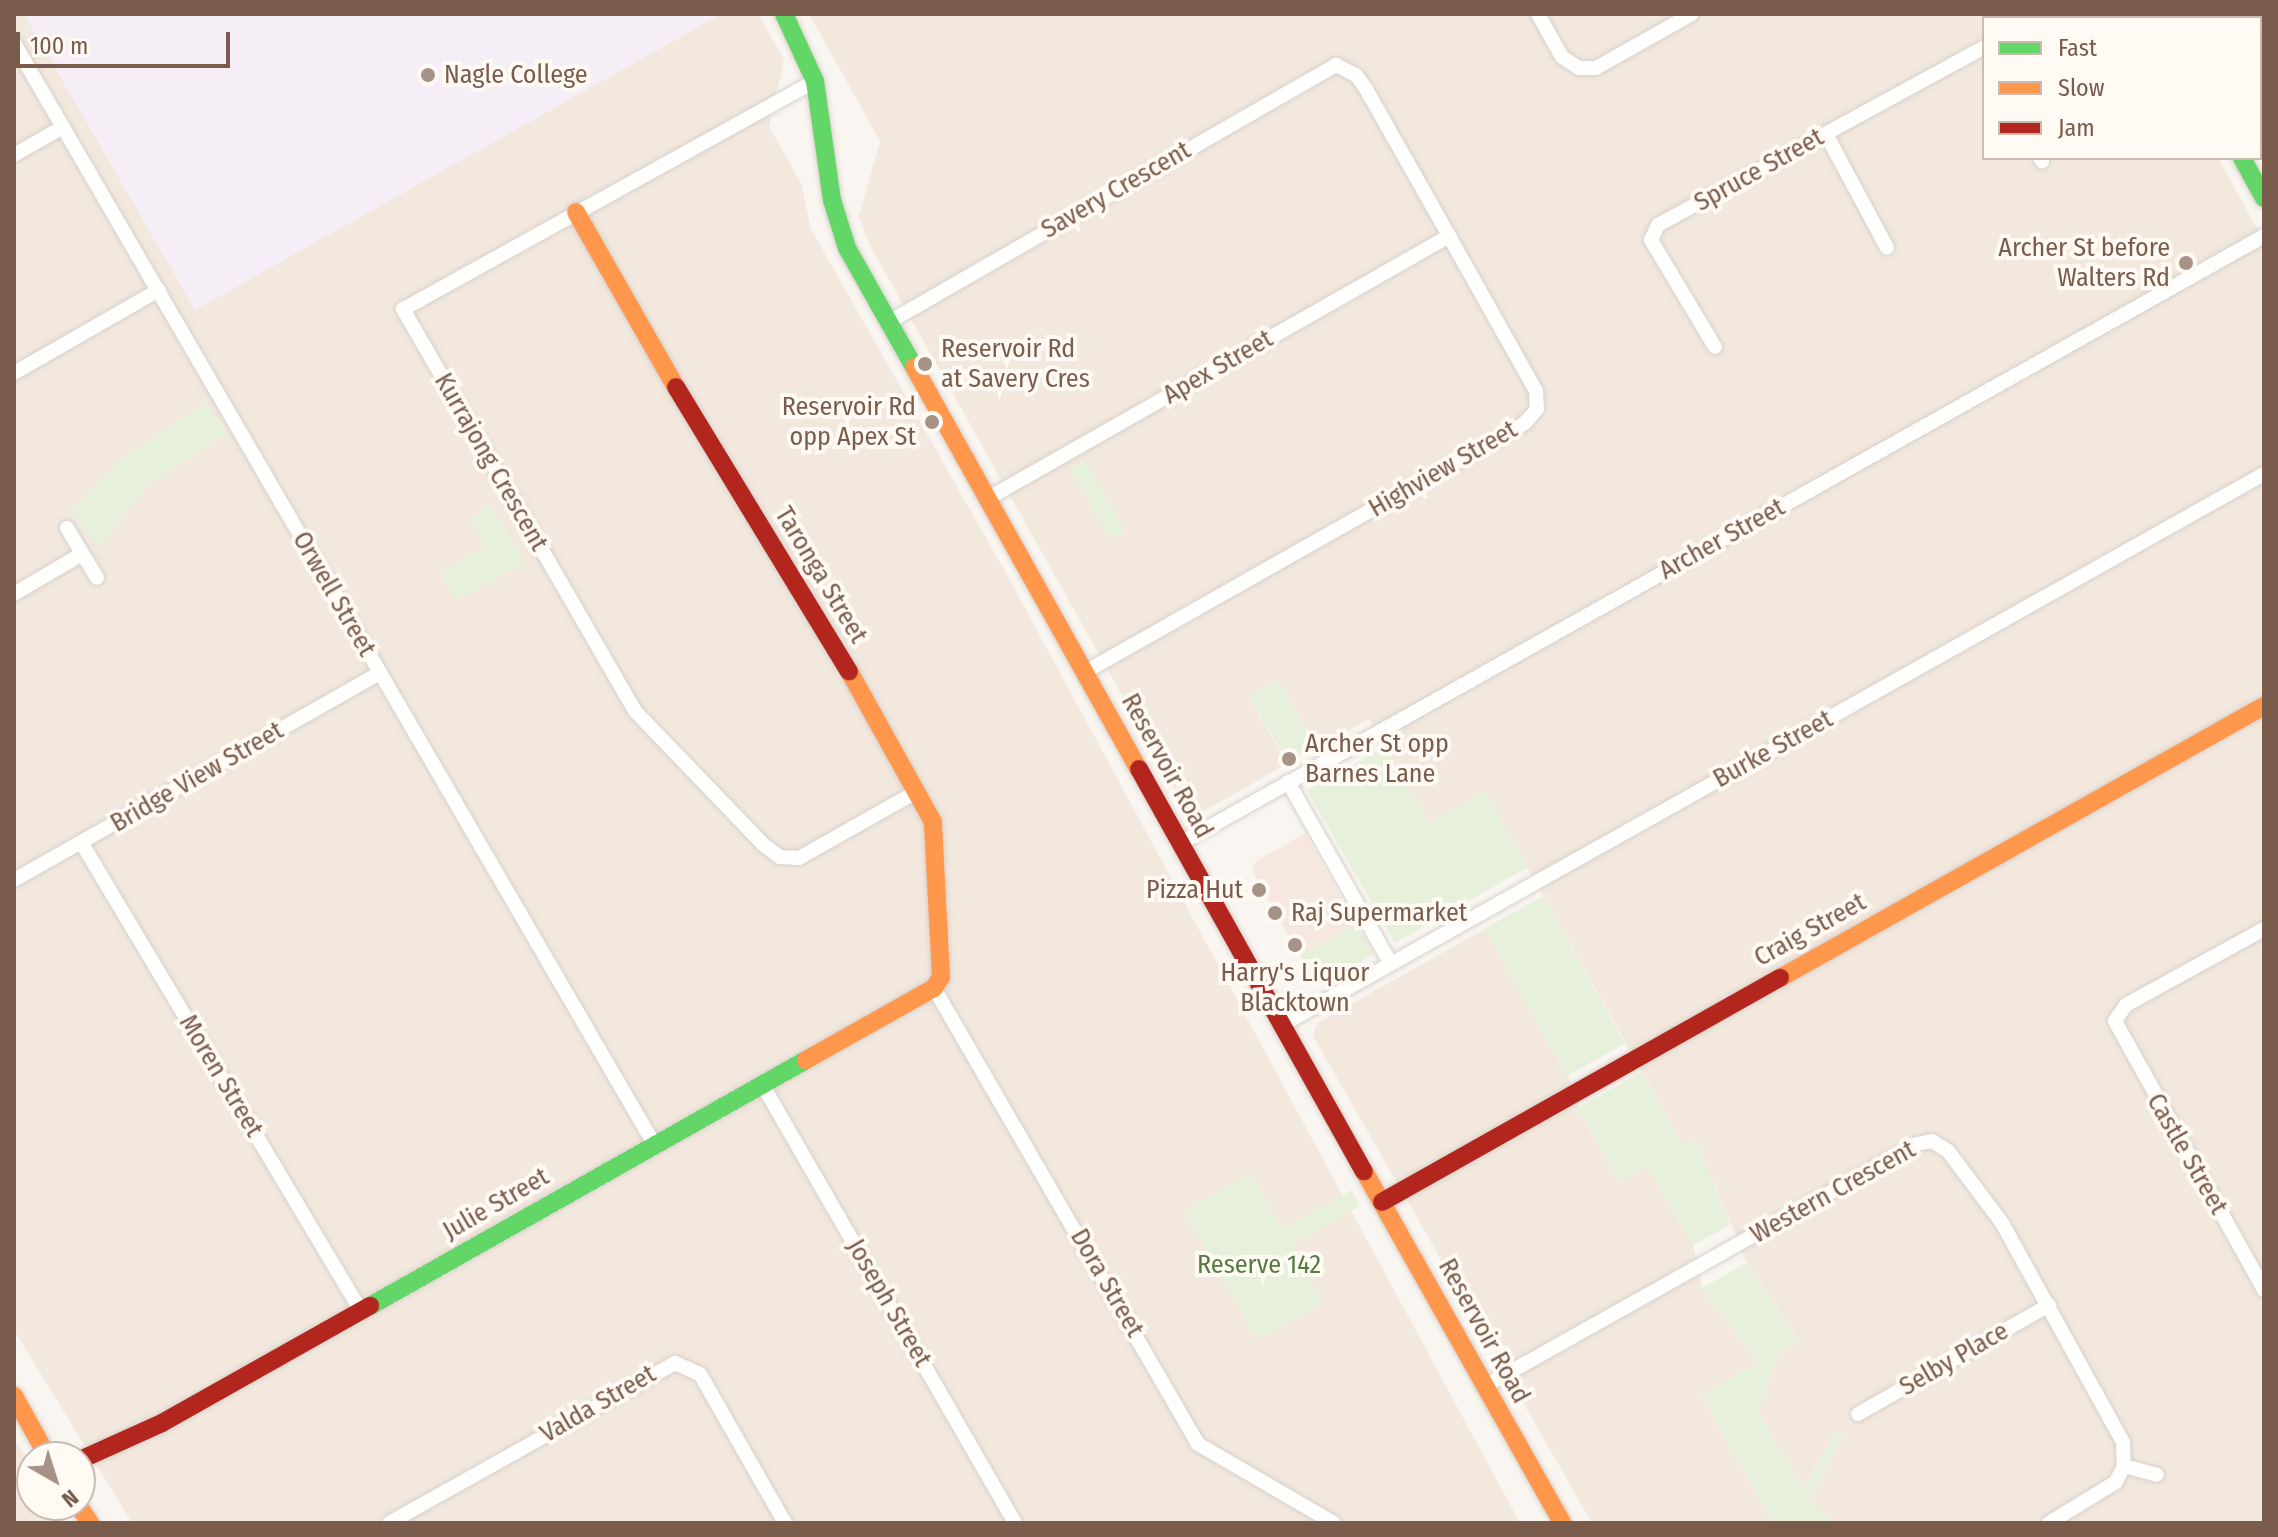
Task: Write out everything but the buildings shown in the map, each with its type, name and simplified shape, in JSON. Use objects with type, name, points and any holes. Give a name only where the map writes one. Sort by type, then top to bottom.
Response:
[{"type":"street","name":"Reservoir Road","points":[[784,14],[815,81],[840,230],[987,499],[1562,1523]]},
{"type":"street","points":[[1538,14],[1562,57],[1579,68],[1596,68],[1692,14]]},
{"type":"street","name":"Orwell Street","points":[[14,43],[654,1144]]},
{"type":"street","name":"Spruce Street","points":[[1715,347],[1651,240],[1658,225],[1982,53]]},
{"type":"street","name":"Highview Street","points":[[1085,672],[1525,423],[1537,409],[1536,391],[1449,236],[1366,89],[1345,67]]},
{"type":"street","name":"Savery Crescent","points":[[889,322],[1321,70],[1345,67]]},
{"type":"street","name":"Kurrajong Crescent","points":[[815,81],[403,309],[635,711],[764,845],[786,859],[806,855],[916,792]]},
{"type":"street","points":[[14,155],[63,127]]},
{"type":"street","points":[[1826,134],[1887,248]]},
{"type":"street","points":[[2243,160],[2264,198]]},
{"type":"street","name":"Taronga Street","points":[[576,212],[692,415],[819,618],[916,792],[936,835],[943,967],[934,988]]},
{"type":"street","name":"Apex Street","points":[[987,499],[1449,236]]},
{"type":"street","name":"Archer Street","points":[[1181,843],[2264,236]]},
{"type":"street","points":[[14,373],[159,290]]},
{"type":"street","name":"Burke Street","points":[[1282,1025],[2264,474]]},
{"type":"street","points":[[67,528],[97,578]]},
{"type":"street","points":[[14,594],[82,554]]},
{"type":"street","name":"Bridge View Street","points":[[14,880],[380,673]]},
{"type":"street","name":"Craig Street","points":[[1382,1202],[2264,706]]},
{"type":"street","points":[[1288,782],[1391,964]]},
{"type":"street","name":"Moren Street","points":[[81,842],[361,1311]]},
{"type":"street","name":"Castle Street","points":[[2262,1282],[2118,1033],[2116,1017],[2126,1005],[2264,929]]},
{"type":"street","name":"Julie Street","points":[[96,1453],[162,1423],[934,988]]},
{"type":"street","name":"Dora Street","points":[[934,988],[946,1001],[1198,1444],[1334,1523]]},
{"type":"street","name":"Joseph Street","points":[[762,1084],[1015,1523]]},
{"type":"street","name":"Western Crescent","points":[[1485,1386],[1927,1141],[1948,1151],[2002,1223],[2119,1432],[2124,1466]]},
{"type":"street","name":"Selby Place","points":[[1858,1414],[2049,1305]]},
{"type":"street","name":"Valda Street","points":[[389,1523],[675,1363],[700,1374],[785,1523]]},
{"type":"street","points":[[14,1396],[39,1441]]},
{"type":"street","points":[[2049,1523],[2110,1488],[2124,1466],[2157,1475]]},
{"type":"shaded area","points":[[14,14],[24,14],[196,309],[721,14],[758,14],[784,60],[769,127],[801,183],[811,229],[1012,584],[1520,1523],[132,1523],[96,1464],[96,1441],[82,1441],[14,1330]]},
{"type":"shaded area","points":[[24,14],[721,14],[195,310]]},
{"type":"shaded area","points":[[809,14],[2031,14],[1982,16],[1982,160],[2219,160],[2264,241],[2264,1523],[1834,1523],[1808,1500],[1843,1437],[1836,1431],[1803,1490],[1758,1411],[1780,1351],[1798,1340],[1747,1263],[1696,1139],[1683,1145],[1485,792],[1429,824],[1369,719],[1317,748],[1278,680],[1249,697],[1287,764],[1197,815],[1188,813],[869,244],[859,217],[880,141]]},
{"type":"shaded area","points":[[1305,833],[1356,924],[1307,952],[1296,950],[1252,870],[1255,862]]},
{"type":"shaded area","points":[[1485,929],[1568,1076],[1578,1108],[1619,1181],[1647,1165],[1693,1245],[1702,1288],[1758,1363],[1702,1396],[1773,1523],[1592,1523],[1313,1036],[1317,1023]]},
{"type":"shaded area","points":[[14,1439],[16,1521],[67,1523],[14,1523]]},
{"type":"green space","points":[[206,402],[227,434],[150,483],[98,547],[71,511],[122,459]]},
{"type":"green space","points":[[1085,460],[1126,531],[1110,540],[1069,469]]},
{"type":"green space","points":[[490,505],[525,562],[457,601],[440,572],[485,547],[471,518]]},
{"type":"green space","points":[[1278,680],[1317,748],[1288,764],[1249,696]]},
{"type":"green space","points":[[1385,747],[1429,824],[1485,791],[1528,867],[1395,943],[1307,790]]},
{"type":"green space","points":[[1543,896],[1625,1044],[1566,1076],[1484,928]]},
{"type":"green space","points":[[1356,924],[1374,954],[1318,986],[1296,950],[1307,952]]},
{"type":"green space","points":[[1642,1072],[1683,1145],[1696,1138],[1730,1225],[1693,1245],[1647,1166],[1619,1181],[1578,1108]]},
{"type":"green space","name":"Reserve 142","points":[[1251,1173],[1282,1229],[1352,1190],[1360,1206],[1292,1245],[1323,1303],[1257,1340],[1184,1212]]},
{"type":"green space","points":[[1747,1263],[1798,1340],[1780,1351],[1758,1411],[1803,1489],[1837,1431],[1843,1437],[1808,1499],[1834,1523],[1773,1523],[1702,1395],[1758,1363],[1702,1288]]},
{"type":"traffic: fast","points":[[784,14],[815,81],[832,200],[847,248],[914,367]]},
{"type":"traffic: fast","points":[[2243,160],[2264,198]]},
{"type":"traffic: fast","points":[[370,1306],[806,1060]]},
{"type":"traffic: slow","points":[[576,212],[676,387]]},
{"type":"traffic: slow","points":[[914,367],[1139,769]]},
{"type":"traffic: slow","points":[[806,1060],[934,988],[941,977],[933,822],[849,671]]},
{"type":"traffic: slow","points":[[1780,978],[2264,706]]},
{"type":"traffic: slow","points":[[1364,1171],[1562,1523]]},
{"type":"traffic: slow","points":[[14,1396],[39,1441]]},
{"type":"traffic: jam","points":[[676,387],[849,671]]},
{"type":"traffic: jam","points":[[1139,769],[1364,1171]]},
{"type":"traffic: jam","points":[[1382,1202],[1780,978]]},
{"type":"traffic: jam","points":[[96,1453],[162,1423],[370,1306]]},
{"type":"place","name":"Nagle College","points":[[428,75]]},
{"type":"place","name":"Archer St before Walters Rd","points":[[2186,263]]},
{"type":"place","name":"Reservoir Rd at Savery Cres","points":[[925,364]]},
{"type":"place","name":"Reservoir Rd opp Apex St","points":[[932,422]]},
{"type":"place","name":"Archer St opp Barnes Lane","points":[[1289,759]]},
{"type":"place","name":"Pizza Hut","points":[[1259,890]]},
{"type":"place","name":"Raj Supermarket","points":[[1275,913]]},
{"type":"place","name":"Harry's Liquor Blacktown","points":[[1295,945]]}]
